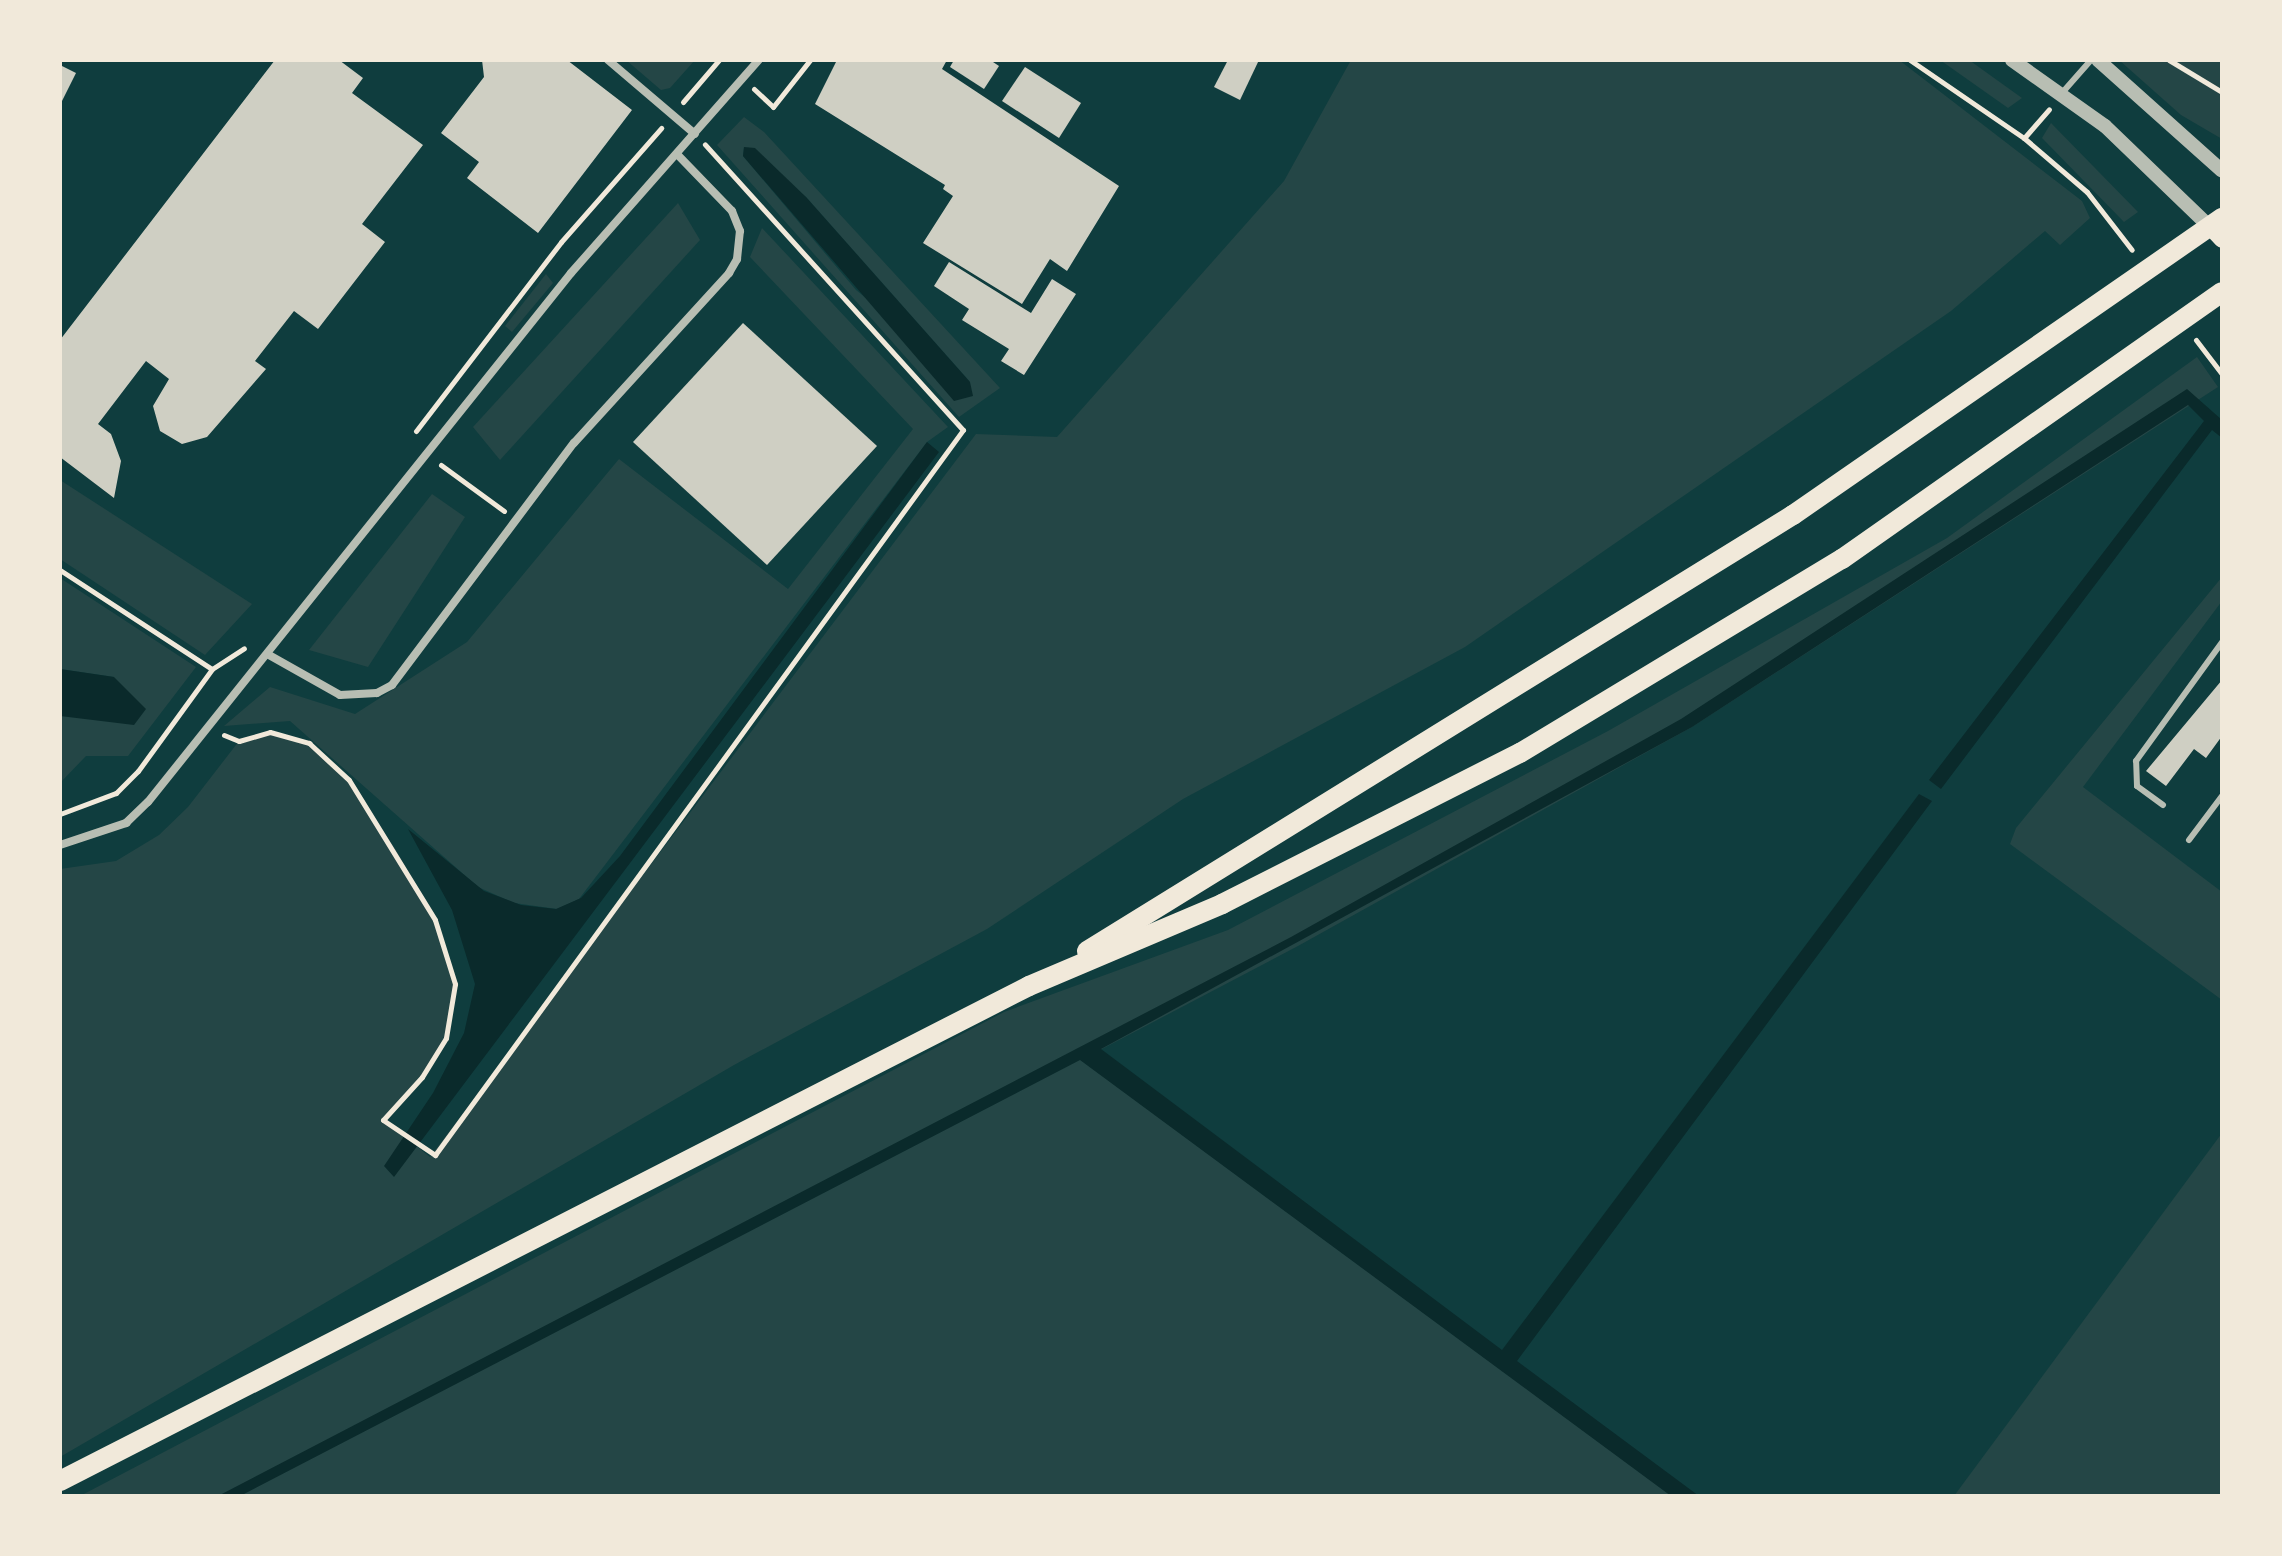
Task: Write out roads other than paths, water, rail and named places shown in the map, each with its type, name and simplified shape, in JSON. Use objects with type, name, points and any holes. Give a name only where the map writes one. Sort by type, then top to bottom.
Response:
[{"type":"main road","points":[[1029,986],[1793,515],[2146,270],[2218,228]]},
{"type":"main road","points":[[60,1481],[1029,986],[1222,904],[1520,753],[1842,559],[2222,292]]},
{"type":"street","points":[[608,60],[695,134]]},
{"type":"street","points":[[60,845],[126,823],[269,655],[571,273],[759,60]]},
{"type":"street","points":[[2012,60],[2105,126],[2218,228]]},
{"type":"street","points":[[2098,60],[2222,171]]},
{"type":"street","points":[[269,655],[340,695],[377,693],[402,673],[574,443],[737,259],[740,231],[732,211],[710,183],[677,154]]},
{"type":"lane","points":[[2061,94],[2091,60]]},
{"type":"lane","points":[[2163,805],[2137,786],[2136,761],[2222,642]]},
{"type":"lane","points":[[2189,840],[2222,796]]}]
